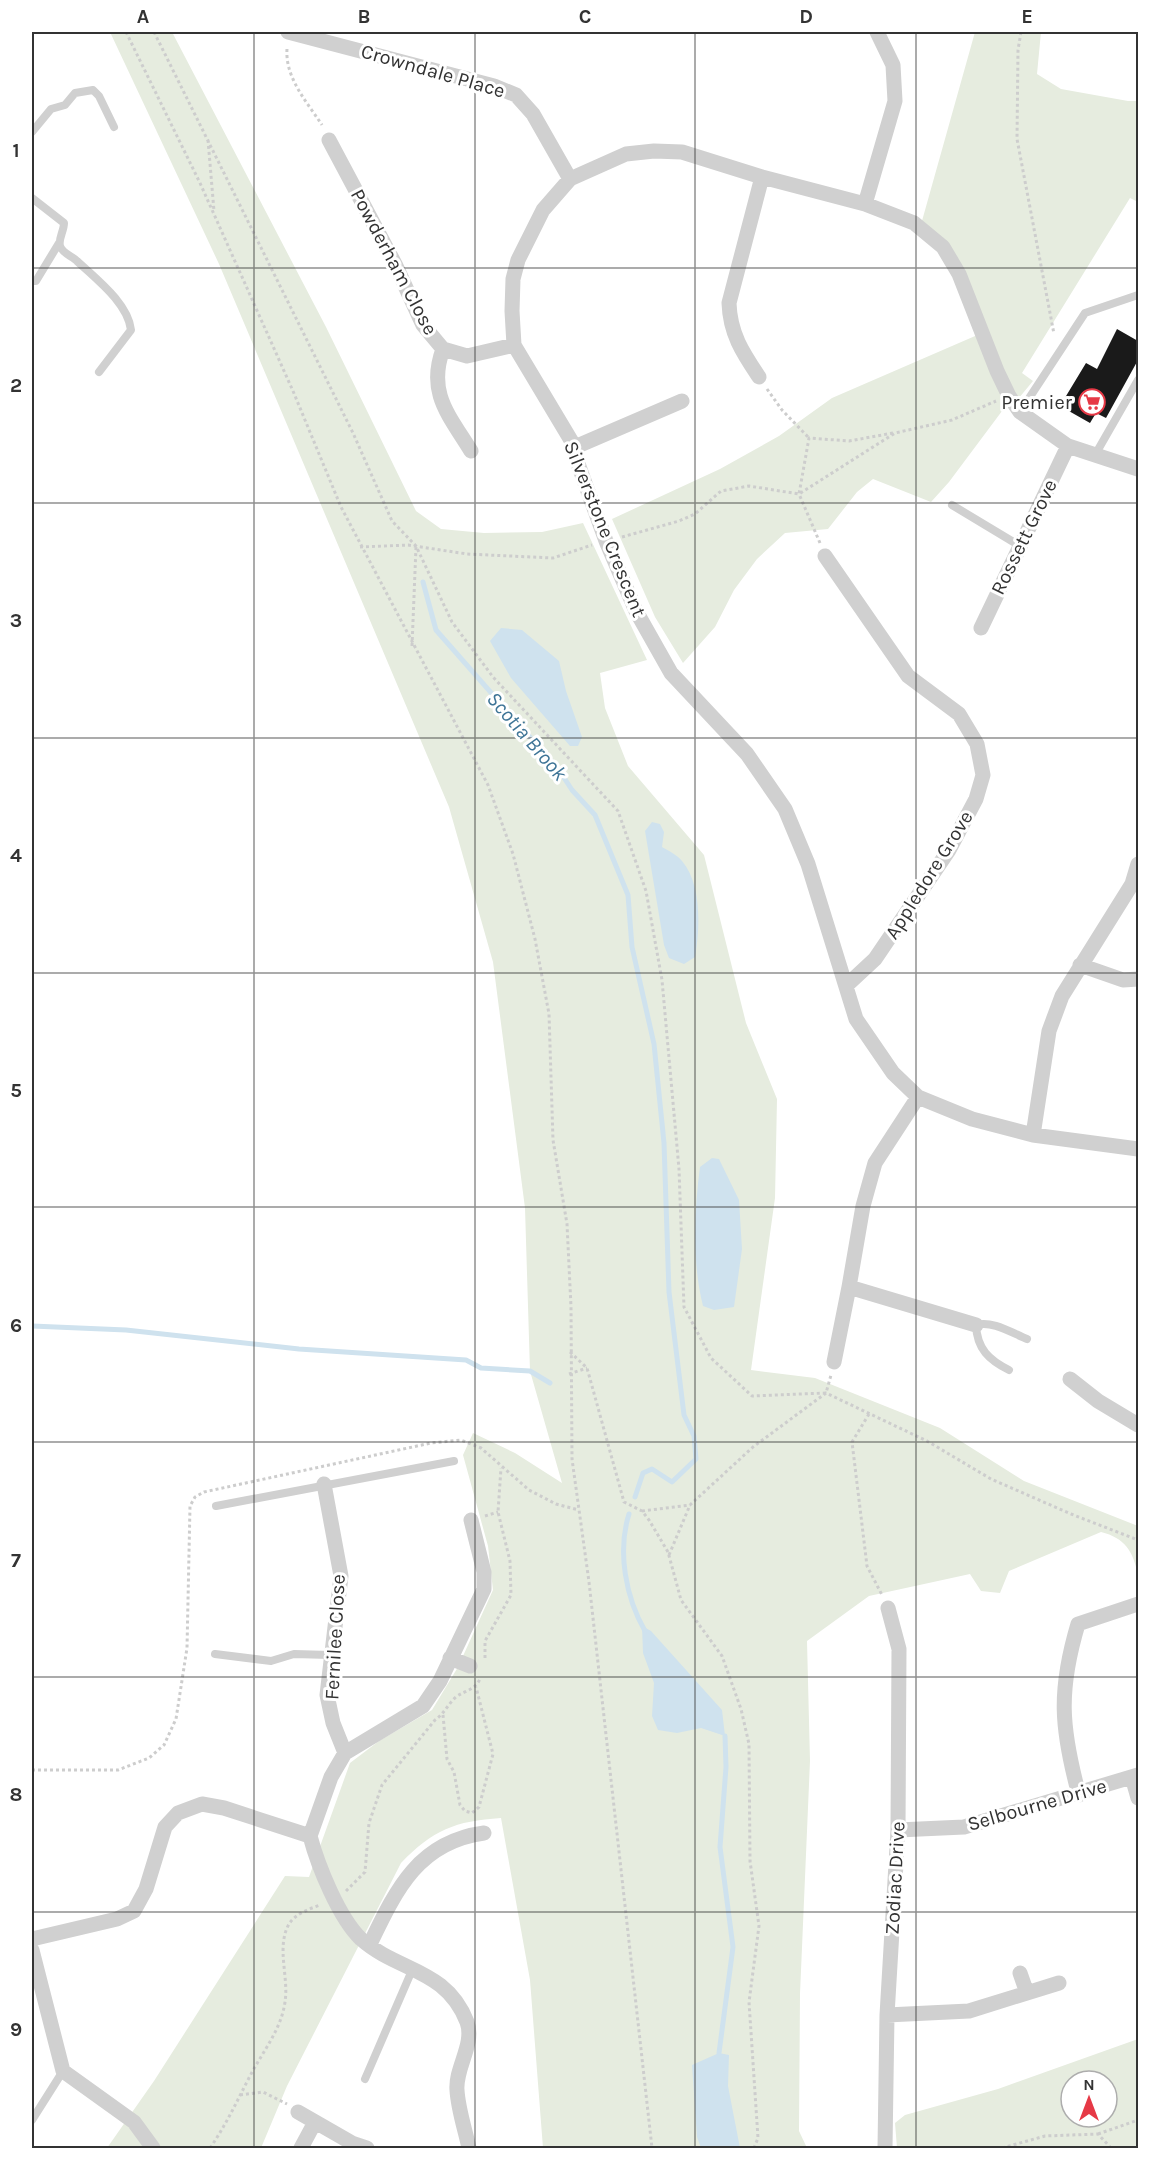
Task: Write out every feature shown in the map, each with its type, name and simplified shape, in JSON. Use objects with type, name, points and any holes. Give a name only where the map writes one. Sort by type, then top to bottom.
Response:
[{"type":"street","name":"Crowndale Place","points":[[288,32],[494,86],[516,95],[533,114],[570,179]]},
{"type":"street","points":[[865,204],[895,101],[893,65],[878,32]]},
{"type":"street","name":"Powderham Close","points":[[329,141],[395,264],[423,325],[443,349],[467,357],[514,345]]},
{"type":"street","name":"Silverstone Crescent","points":[[1138,469],[1068,446],[1020,412],[1009,396],[967,290],[943,248],[914,223],[865,204],[762,177],[682,152],[654,151],[626,154],[570,179],[543,210],[518,260],[512,300],[514,345],[575,447],[577,461],[606,541],[636,612],[671,673],[747,754],[785,809],[808,864],[856,1019],[873,1046],[893,1073],[918,1097],[972,1119],[1033,1135],[1138,1149]]},
{"type":"street","points":[[759,377],[736,343],[730,322],[729,303],[762,177]]},
{"type":"street","points":[[443,349],[436,368],[440,401],[471,451]]},
{"type":"street","points":[[575,447],[682,401]]},
{"type":"street","name":"Rossett Grove","points":[[981,628],[1068,446]]},
{"type":"street","name":"Appledore Grove","points":[[825,556],[908,676],[959,714],[977,744],[983,775],[976,799],[949,850],[875,959],[847,985]]},
{"type":"street","points":[[1033,1135],[1049,1030],[1062,996],[1132,884],[1138,864]]},
{"type":"street","points":[[1080,965],[1123,980],[1138,979]]},
{"type":"street","points":[[834,1362],[863,1206],[875,1162],[918,1097]]},
{"type":"street","points":[[849,1287],[976,1325]]},
{"type":"street","points":[[1070,1379],[1098,1401],[1138,1425]]},
{"type":"street","name":"Fernilee Close","points":[[324,1484],[340,1576],[327,1695],[333,1723],[345,1753]]},
{"type":"street","points":[[469,2148],[456,2088],[466,2050],[468,2025],[447,1990],[370,1944],[354,1930],[336,1900],[310,1836],[331,1778],[345,1753],[423,1706],[440,1681],[484,1589],[485,1581],[471,1520]]},
{"type":"street","points":[[1079,1795],[1069,1756],[1063,1715],[1069,1656],[1078,1624],[1138,1604]]},
{"type":"street","name":"Zodiac Drive","points":[[885,2148],[887,2015],[898,1830],[898,1649],[888,1608]]},
{"type":"street","points":[[450,1658],[479,1665]]},
{"type":"street","points":[[1135,1776],[1138,1798]]},
{"type":"street","name":"Selbourne Drive","points":[[898,1830],[964,1827],[1079,1795],[1135,1776]]},
{"type":"street","points":[[32,1939],[117,1919],[135,1911],[146,1889],[165,1827],[178,1813],[202,1804],[224,1808],[310,1836]]},
{"type":"street","points":[[370,1944],[393,1896],[409,1875],[452,1839],[484,1833]]},
{"type":"street","points":[[32,1950],[63,2071],[135,2122],[153,2148]]},
{"type":"street","points":[[1020,1973],[1027,1994]]},
{"type":"street","points":[[887,2015],[969,2011],[1059,1983]]},
{"type":"street","points":[[298,2112],[367,2148]]},
{"type":"street","points":[[301,2148],[315,2122]]},
{"type":"lane","points":[[32,132],[51,109],[65,105],[75,93],[84,90],[93,90],[99,96],[114,127]]},
{"type":"lane","points":[[32,198],[64,223],[59,243],[42,273],[36,281],[32,281]]},
{"type":"lane","points":[[59,243],[61,250],[75,260],[122,306],[130,321],[131,330],[99,372]]},
{"type":"lane","points":[[1020,412],[1085,314],[1138,296]]},
{"type":"lane","points":[[1095,455],[1138,380]]},
{"type":"lane","points":[[952,505],[1020,546]]},
{"type":"lane","points":[[1009,1370],[989,1360],[977,1337],[976,1325],[982,1323],[999,1327],[1027,1340]]},
{"type":"lane","points":[[216,1506],[454,1461]]},
{"type":"lane","points":[[215,1654],[271,1661],[294,1654],[330,1655]]},
{"type":"lane","points":[[365,2079],[413,1968]]},
{"type":"lane","points":[[32,2120],[63,2071]]},
{"type":"path","points":[[126,32],[214,214],[360,547],[412,646],[472,751],[501,815],[535,939],[549,1014],[553,1140],[567,1224],[572,1459],[652,2148]]},
{"type":"path","points":[[154,32],[353,433],[392,520],[416,546],[452,621],[493,677],[618,811],[642,881],[663,992],[679,1169],[684,1307],[711,1358],[752,1396],[826,1393],[927,1441],[991,1479],[1138,1540]]},
{"type":"path","points":[[288,32],[287,66],[329,141]]},
{"type":"path","points":[[1022,32],[1018,50],[1017,139],[1054,334]]},
{"type":"path","points":[[208,138],[214,214]]},
{"type":"path","points":[[759,377],[782,410],[809,438],[849,441],[895,433],[952,420],[1009,396]]},
{"type":"path","points":[[360,547],[416,546],[467,554],[552,558],[679,521],[695,514],[721,491],[749,486],[799,494],[895,433]]},
{"type":"path","points":[[809,438],[799,494],[825,556]]},
{"type":"path","points":[[412,646],[416,546]]},
{"type":"path","points":[[570,1352],[587,1368],[624,1502],[642,1511],[669,1556],[681,1600],[722,1656],[741,1709],[749,1744],[750,1861],[759,1926],[749,2002],[758,2138],[754,2148]]},
{"type":"path","points":[[669,1556],[690,1505],[753,1447],[826,1393],[834,1362]]},
{"type":"path","points":[[569,1374],[587,1368]]},
{"type":"path","points":[[869,1414],[852,1442],[867,1566],[888,1608]]},
{"type":"path","points":[[32,1770],[118,1770],[149,1758],[164,1745],[176,1719],[187,1648],[190,1576],[189,1516],[190,1506],[195,1497],[214,1489],[431,1443],[461,1440],[481,1448],[501,1468],[529,1490],[556,1504],[579,1510]]},
{"type":"path","points":[[443,1714],[447,1759],[454,1772],[460,1805],[465,1811],[471,1813],[479,1807],[493,1754],[476,1687],[479,1665],[485,1641],[511,1595],[510,1561],[498,1512],[501,1468]]},
{"type":"path","points":[[642,1511],[690,1505]]},
{"type":"path","points":[[210,2148],[227,2123],[278,2028],[286,2000],[285,1934],[290,1923],[298,1915],[314,1907],[336,1900],[365,1872],[369,1822],[382,1785],[456,1697],[476,1687]]},
{"type":"path","points":[[240,2095],[263,2092],[298,2112]]},
{"type":"path","points":[[1002,2148],[1045,2136],[1098,2134],[1138,2120]]},
{"type":"path","points":[[1098,2134],[1111,2148]]},
{"type":"shaded area","points":[[110,32],[172,32],[326,327],[416,511],[441,529],[484,533],[542,532],[583,523],[647,660],[600,673],[605,708],[628,766],[704,855],[746,1023],[777,1099],[775,1198],[751,1370],[815,1378],[940,1428],[1024,1481],[1138,1526],[1138,1575],[1127,1547],[1116,1538],[1101,1532],[1009,1571],[1000,1593],[981,1591],[970,1574],[869,1596],[807,1641],[810,1761],[800,1994],[799,2131],[807,2148],[543,2148],[530,1980],[501,1818],[470,1822],[446,1829],[424,1842],[401,1863],[287,2086],[261,2148],[107,2148],[154,2081],[285,1876],[309,1877],[350,1763],[379,1741],[432,1710],[458,1667],[493,1590],[488,1546],[463,1455],[473,1433],[515,1453],[562,1483],[530,1371],[525,1208],[493,962],[449,807],[219,264]]},
{"type":"shaded area","points":[[975,32],[1041,32],[1037,74],[1061,89],[1138,101],[1138,202],[1130,198],[1022,373],[1033,381],[1014,404],[1011,399],[949,482],[931,502],[873,479],[857,492],[828,529],[785,533],[757,559],[734,590],[715,627],[683,663],[655,617],[612,519],[720,469],[779,436],[832,398],[982,333],[967,290],[920,228]]},
{"type":"shaded area","points":[[1138,2039],[1138,2148],[897,2148],[895,2123],[905,2115],[998,2089]]},
{"type":"water","points":[[501,628],[522,630],[559,661],[566,691],[582,737],[578,746],[570,746],[511,678],[490,641]]},
{"type":"water","points":[[652,822],[660,824],[664,832],[662,847],[682,861],[689,871],[696,894],[698,933],[695,957],[684,964],[669,958],[664,945],[645,831]]},
{"type":"water","points":[[712,1158],[719,1159],[739,1200],[742,1249],[734,1307],[714,1310],[703,1306],[697,1272],[695,1237],[700,1167]]},
{"type":"water","points":[[642,1626],[651,1631],[722,1710],[725,1736],[701,1728],[677,1733],[658,1730],[652,1716],[654,1683],[643,1653]]},
{"type":"water","points":[[719,2053],[729,2055],[728,2086],[740,2148],[701,2148],[697,2137],[692,2065]]},
{"type":"building","points":[[1117,329],[1138,341],[1138,360],[1106,418],[1096,413],[1090,423],[1060,406],[1086,363],[1097,369]]},
{"type":"waterway","name":"Scotia Brook","points":[[423,582],[436,630],[559,770],[572,790],[595,815],[628,895],[632,947],[654,1044],[664,1143],[669,1292],[684,1415],[694,1436],[696,1459],[672,1482],[652,1469],[643,1473],[635,1497]]},
{"type":"waterway","points":[[32,1326],[126,1330],[299,1349],[466,1360],[481,1368],[530,1371],[550,1383]]},
{"type":"waterway","points":[[629,1514],[625,1529],[625,1574],[633,1604],[645,1631]]},
{"type":"waterway","points":[[719,2053],[733,1947],[720,1847],[726,1767],[725,1736]]},
{"type":"place","name":"Premier","points":[[1092,402]]}]
